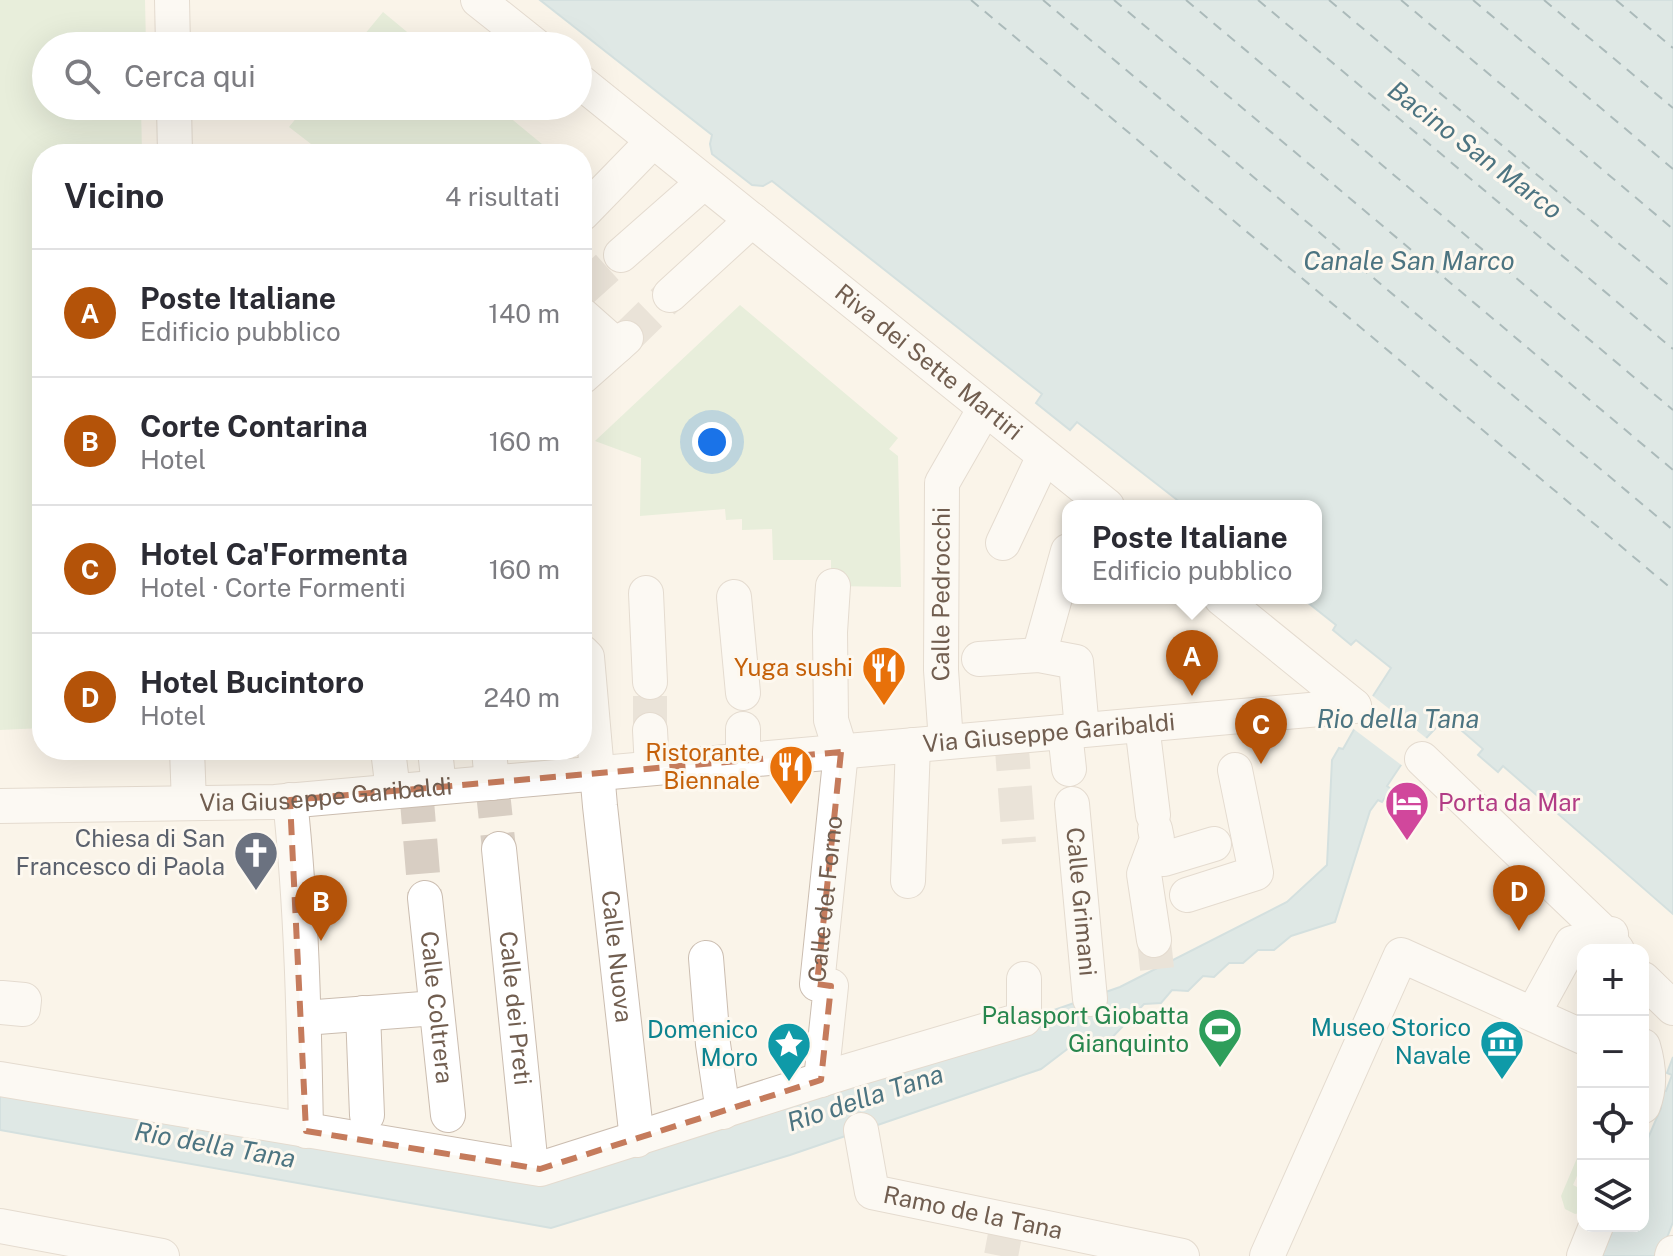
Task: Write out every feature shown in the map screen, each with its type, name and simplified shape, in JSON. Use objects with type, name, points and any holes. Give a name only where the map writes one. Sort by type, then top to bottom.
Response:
[{"type":"street","points":[[172,0],[173,32]]},
{"type":"street","points":[[478,0],[518,32]]},
{"type":"street","name":"Riva dei Sette Martiri","points":[[592,91],[1095,500]]},
{"type":"street","points":[[174,120],[175,144]]},
{"type":"street","points":[[592,204],[653,141]]},
{"type":"street","points":[[621,255],[704,182]]},
{"type":"street","points":[[670,295],[752,220]]},
{"type":"street","points":[[592,322],[622,342],[592,368]]},
{"type":"street","name":"Calle Pedrocchi","points":[[946,742],[941,670],[942,483],[985,408]]},
{"type":"street","points":[[1003,543],[1044,456]]},
{"type":"street","points":[[1039,655],[1062,573]]},
{"type":"street","points":[[833,586],[831,720],[841,752]]},
{"type":"street","points":[[646,593],[650,682]]},
{"type":"street","points":[[734,597],[747,685]]},
{"type":"street","name":"Via Giuseppe Garibaldi","points":[[0,806],[290,800],[439,787],[490,766],[541,764],[597,773],[652,768],[743,744],[841,752],[1354,706],[1228,604]]},
{"type":"street","points":[[979,659],[1039,655],[1076,662],[1069,769]]},
{"type":"street","name":"Calle Nuova","points":[[592,715],[637,1140]]},
{"type":"street","points":[[1187,895],[1256,873],[1235,762],[1230,717]]},
{"type":"street","points":[[1142,725],[1161,822],[1144,874],[1154,940]]},
{"type":"street","points":[[650,730],[652,768]]},
{"type":"street","points":[[908,881],[913,745]]},
{"type":"street","name":"Calle del Forno","points":[[821,1080],[831,986],[817,984],[841,752]]},
{"type":"street","points":[[1422,759],[1611,942]]},
{"type":"street","points":[[187,760],[189,803]]},
{"type":"street","points":[[389,760],[393,791]]},
{"type":"street","points":[[436,760],[439,787]]},
{"type":"street","points":[[290,800],[304,1018],[306,1131]]},
{"type":"street","name":"Calle Grimani","points":[[1072,804],[1090,999]]},
{"type":"street","points":[[1161,822],[1214,844]]},
{"type":"street","name":"Calle dei Preti","points":[[499,849],[531,1167]]},
{"type":"street","name":"Calle Coltrera","points":[[425,898],[451,1140]]},
{"type":"street","points":[[1529,1012],[1572,943],[1611,942]]},
{"type":"street","points":[[1267,1256],[1401,955],[1529,1012],[1577,1038]]},
{"type":"street","points":[[706,958],[722,1108]]},
{"type":"street","points":[[1649,985],[1673,1008]]},
{"type":"street","points":[[0,1079],[306,1131],[367,1130],[451,1140],[540,1169],[637,1140],[722,1108],[821,1080],[1018,999]]},
{"type":"street","points":[[304,1018],[436,1008]]},
{"type":"street","points":[[363,1013],[367,1130]]},
{"type":"street","name":"Ramo de la Tana","points":[[861,1130],[872,1192],[1182,1256]]},
{"type":"street","points":[[0,1226],[162,1256]]},
{"type":"highlighted area","points":[[841,752],[817,984],[831,986],[821,1080],[540,1169],[306,1131],[290,800]]},
{"type":"green space","points":[[0,0],[145,0],[146,32],[32,32],[32,120],[141,120],[142,144],[32,144],[32,728],[0,730]]},
{"type":"green space","points":[[383,12],[407,32],[367,32]]},
{"type":"green space","points":[[295,120],[513,120],[542,144],[311,144],[289,127]]},
{"type":"green space","points":[[740,305],[898,438],[889,449],[898,456],[901,587],[831,586],[831,560],[773,560],[772,529],[742,530],[742,519],[726,520],[725,509],[640,516],[641,458],[595,441]]},
{"type":"green space","points":[[1577,1158],[1577,1176],[1573,1185],[1577,1187],[1577,1214],[1565,1209],[1561,1196]]},
{"type":"water","name":"Canale San Marco","points":[[540,0],[1673,0],[1673,914],[1503,766],[1498,772],[1478,755],[1483,749],[1446,717],[1401,765],[1387,786],[1391,789],[1382,802],[1378,800],[1370,811],[1335,922],[1291,936],[1274,950],[1258,950],[1243,963],[1229,963],[1214,977],[1203,976],[1188,991],[1172,990],[1161,1003],[1144,1004],[1102,1048],[1087,1034],[1041,1069],[790,1155],[551,1228],[0,1130],[0,1086],[523,1176],[905,1062],[1120,987],[1287,902],[1327,865],[1332,760],[1339,748],[1343,749],[1391,668],[1356,640],[1351,645],[1333,630],[1336,625],[1310,604],[1322,604],[1322,500],[1177,500],[1077,422],[1070,430],[1036,403],[1042,394],[772,181],[763,186],[752,185],[712,154],[712,135],[592,41],[592,32],[581,32]]},
{"type":"water","points":[[1673,1057],[1673,1222],[1660,1256],[1599,1256],[1609,1232],[1649,1232],[1649,1136],[1661,1108],[1661,1090],[1666,1091],[1672,1075],[1667,1073]]},
{"type":"pier","points":[[1369,693],[1430,741],[1404,767],[1351,727]]},
{"type":"ferry route","points":[[971,0],[1673,590]]},
{"type":"ferry route","points":[[1043,0],[1673,530]]},
{"type":"ferry route","points":[[1114,0],[1673,470]]},
{"type":"ferry route","points":[[1186,0],[1673,410]]},
{"type":"ferry route","points":[[1258,0],[1673,349]]},
{"type":"ferry route","points":[[1329,0],[1673,289]]},
{"type":"ferry route","points":[[1401,0],[1673,229]]},
{"type":"ferry route","points":[[1473,0],[1673,169]]},
{"type":"ferry route","points":[[1544,0],[1673,108]]},
{"type":"ferry route","points":[[1616,0],[1673,48]]},
{"type":"tunnel","points":[[592,281],[621,255]]},
{"type":"tunnel","points":[[626,338],[670,295]]},
{"type":"tunnel","points":[[650,682],[650,730]]},
{"type":"tunnel","points":[[1011,736],[1019,843]]},
{"type":"tunnel","points":[[492,783],[499,849]]},
{"type":"tunnel","points":[[416,789],[425,898]]},
{"type":"tunnel","points":[[1154,940],[1157,969]]},
{"type":"tunnel","points":[[1001,1256],[1008,1219]]},
{"type":"place","name":"Poste Italiane","points":[[1192,696]]},
{"type":"place","name":"Yuga sushi","points":[[884,707]]},
{"type":"place","name":"Hotel Ca'Formenta","points":[[1261,764]]},
{"type":"place","name":"Ristorante Biennale","points":[[791,806]]},
{"type":"place","name":"Porta da Mar","points":[[1407,842]]},
{"type":"place","name":"Chiesa di San Francesco di Paola","points":[[256,892]]},
{"type":"place","name":"Hotel Bucintoro","points":[[1519,931]]},
{"type":"place","name":"Corte Contarina","points":[[321,941]]},
{"type":"place","name":"Palasport Giobatta Gianquinto","points":[[1220,1069]]},
{"type":"place","name":"Museo Storico Navale","points":[[1502,1081]]},
{"type":"place","name":"Domenico Moro","points":[[789,1083]]},
{"type":"water label","name":"Bacino San Marco","points":[[1475,150]]},
{"type":"water label","name":"Rio della Tana","points":[[1398,719]]},
{"type":"water label","name":"Rio della Tana","points":[[865,1098]]},
{"type":"water label","name":"Rio della Tana","points":[[215,1145]]}]
